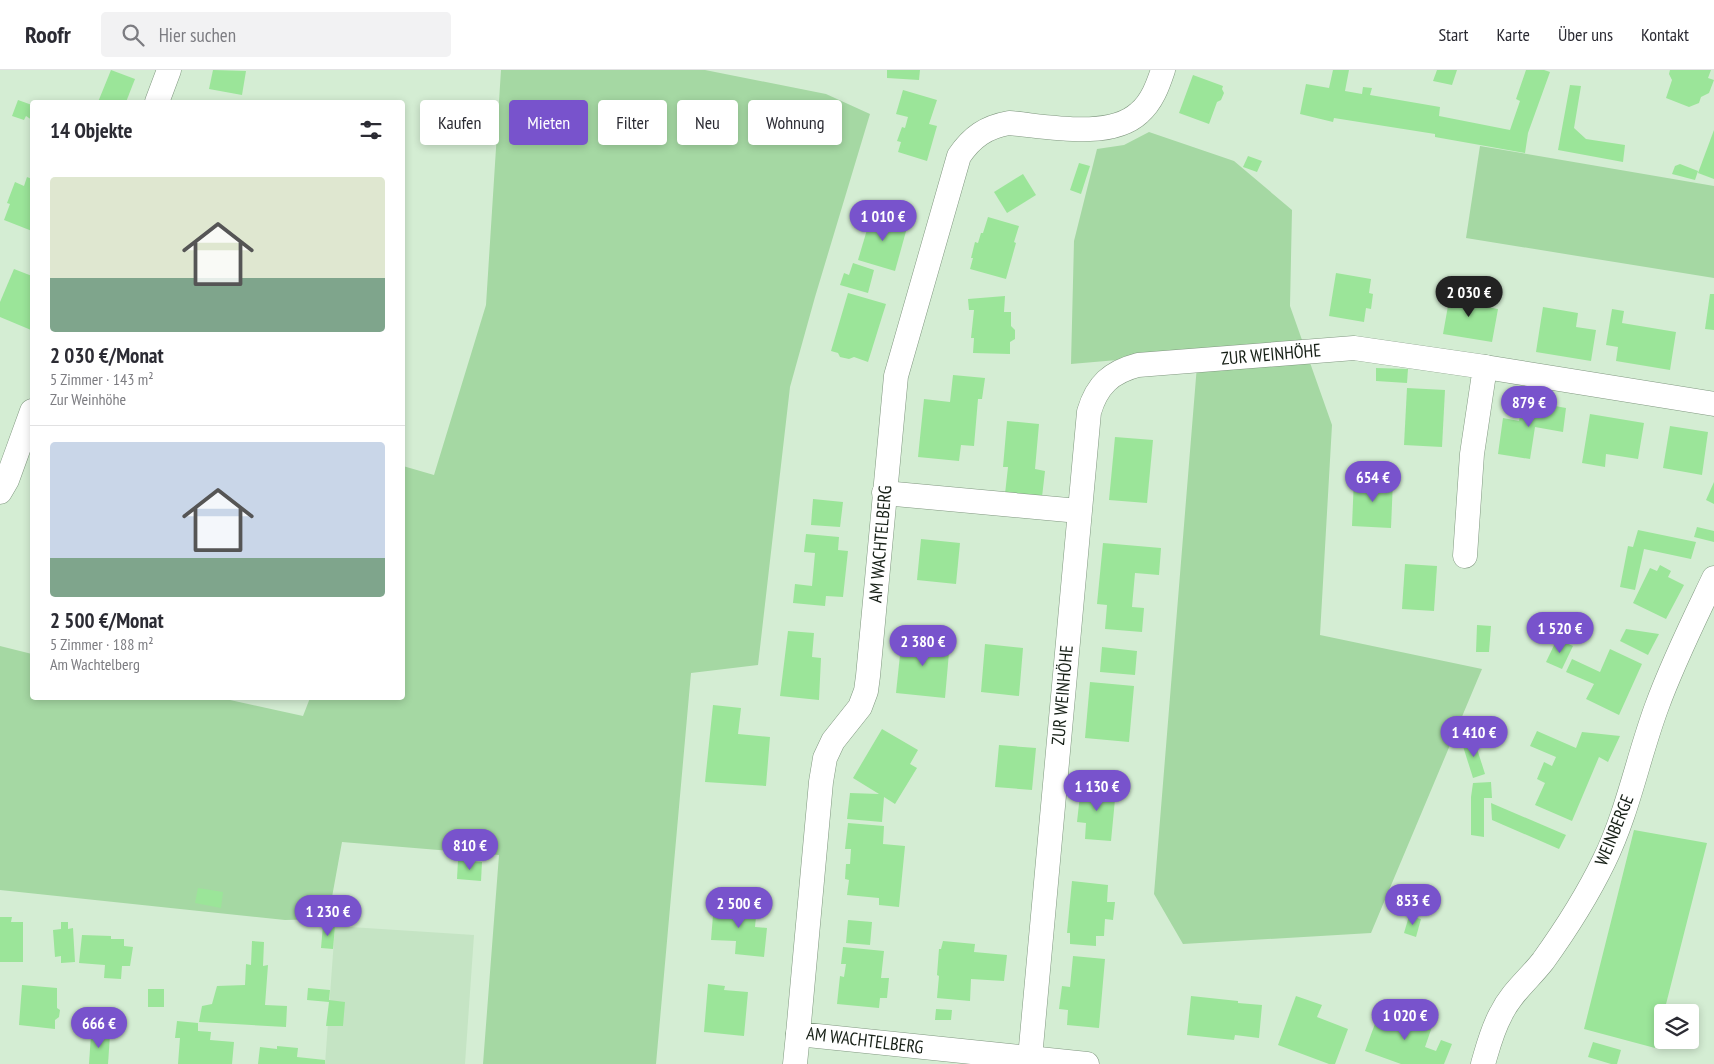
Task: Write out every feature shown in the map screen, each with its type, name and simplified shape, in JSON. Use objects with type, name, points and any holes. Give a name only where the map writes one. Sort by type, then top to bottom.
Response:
[{"type":"street","points":[[157,100],[169,70]]},
{"type":"street","name":"AM WACHTELBERG","points":[[1087,1064],[798,1034],[821,782],[825,758],[833,741],[860,707],[866,691],[896,376],[959,156],[975,137],[997,125],[1009,123],[1094,129],[1128,122],[1140,113],[1150,99],[1163,70]]},
{"type":"street","name":"ZUR WEINHÖHE","points":[[1030,1058],[1089,412],[1092,401],[1105,382],[1114,374],[1138,365],[1354,348],[1714,404]]},
{"type":"street","points":[[1465,556],[1472,454],[1485,367]]},
{"type":"street","points":[[0,492],[7,480],[30,416]]},
{"type":"street","points":[[884,493],[1079,511]]},
{"type":"street","name":"WEINBERGE","points":[[1483,1064],[1501,1013],[1515,991],[1541,963],[1568,925],[1604,860],[1623,815],[1657,706],[1691,625],[1714,578]]},
{"type":"street","points":[[795,1064],[798,1034]]},
{"type":"shaded area","points":[[335,926],[474,935],[465,1064],[325,1064]]},
{"type":"green space","points":[[501,70],[705,70],[826,94],[839,100],[748,100],[748,145],[842,145],[842,101],[870,114],[790,387],[758,665],[691,673],[656,1064],[483,1064],[499,855],[342,842],[328,919],[285,920],[0,890],[0,646],[30,654],[30,700],[230,700],[303,716],[309,700],[405,700],[405,467],[434,475],[486,305],[496,145],[499,145]]},
{"type":"green space","points":[[1149,132],[1234,161],[1292,210],[1290,306],[1332,425],[1320,635],[1482,669],[1371,933],[1183,944],[1154,894],[1198,353],[1071,364],[1074,241],[1097,149],[1124,145]]},
{"type":"green space","points":[[1480,146],[1714,186],[1714,278],[1466,238]]},
{"type":"building","points":[[111,70],[135,79],[127,100],[99,100]]},
{"type":"building","points":[[213,70],[246,71],[242,95],[209,89]]},
{"type":"building","points":[[887,70],[920,70],[919,80],[887,78]]},
{"type":"building","points":[[1333,70],[1349,70],[1345,91],[1362,94],[1363,87],[1372,88],[1370,95],[1440,107],[1439,116],[1510,130],[1520,101],[1516,99],[1526,70],[1550,72],[1528,133],[1525,153],[1435,137],[1435,134],[1334,118],[1333,122],[1300,114],[1306,84],[1329,88]]},
{"type":"building","points":[[1437,70],[1457,70],[1452,85],[1433,81]]},
{"type":"building","points":[[1670,70],[1711,70],[1708,78],[1714,80],[1709,93],[1701,97],[1699,103],[1689,107],[1666,98],[1672,80],[1669,74]]},
{"type":"building","points":[[1193,75],[1223,86],[1224,93],[1221,100],[1217,102],[1209,124],[1179,113]]},
{"type":"building","points":[[1570,85],[1581,86],[1574,128],[1586,139],[1625,145],[1623,162],[1558,150]]},
{"type":"building","points":[[903,90],[937,100],[929,124],[937,126],[927,161],[898,152],[901,142],[897,141],[902,127],[905,128],[908,117],[896,114]]},
{"type":"building","points":[[18,100],[30,104],[30,119],[26,116],[24,120],[12,116]]},
{"type":"building","points":[[1714,130],[1714,179],[1698,173]]},
{"type":"building","points":[[1248,156],[1262,161],[1257,172],[1243,167]]},
{"type":"building","points":[[1079,163],[1090,166],[1081,194],[1070,190]]},
{"type":"building","points":[[1680,164],[1698,171],[1695,180],[1672,174],[1675,166]]},
{"type":"building","points":[[1023,174],[1036,195],[1007,213],[994,192]]},
{"type":"building","points":[[27,177],[30,178],[30,230],[4,220],[10,204],[7,203],[15,182],[24,186]]},
{"type":"building","points":[[872,213],[908,224],[895,271],[858,260]]},
{"type":"building","points":[[988,217],[1019,226],[1006,279],[970,269],[975,242],[978,243]]},
{"type":"building","points":[[853,263],[874,270],[868,293],[840,285],[844,273],[849,275]]},
{"type":"building","points":[[14,269],[30,275],[30,330],[0,317],[0,302]]},
{"type":"building","points":[[1336,273],[1371,279],[1369,293],[1373,294],[1371,309],[1366,308],[1364,322],[1329,316]]},
{"type":"building","points":[[1451,289],[1473,293],[1471,304],[1498,309],[1492,342],[1443,334]]},
{"type":"building","points":[[848,293],[886,304],[868,362],[854,357],[849,359],[840,357],[838,353],[831,351]]},
{"type":"building","points":[[1710,294],[1714,294],[1714,330],[1705,329]]},
{"type":"building","points":[[1005,296],[1004,312],[1011,312],[1011,326],[1015,330],[1015,339],[1010,342],[1010,354],[973,353],[974,338],[971,338],[974,310],[969,310],[968,299]]},
{"type":"building","points":[[1543,307],[1578,313],[1576,327],[1596,330],[1591,361],[1536,352]]},
{"type":"building","points":[[1612,309],[1624,311],[1622,323],[1676,332],[1670,370],[1616,361],[1618,347],[1606,345]]},
{"type":"building","points":[[1376,368],[1408,369],[1407,383],[1376,381]]},
{"type":"building","points":[[953,375],[985,378],[982,399],[978,399],[974,446],[961,445],[959,461],[918,457],[924,399],[950,402]]},
{"type":"building","points":[[1407,388],[1445,390],[1442,447],[1404,445]]},
{"type":"building","points":[[1523,400],[1566,408],[1563,432],[1535,427],[1530,459],[1498,454],[1503,418],[1519,421]]},
{"type":"building","points":[[1590,414],[1644,423],[1638,459],[1606,454],[1605,467],[1582,463]]},
{"type":"building","points":[[1007,421],[1039,424],[1035,469],[1045,471],[1042,497],[1005,494],[1008,467],[1003,467]]},
{"type":"building","points":[[1670,426],[1708,432],[1702,475],[1663,468]]},
{"type":"building","points":[[1115,437],[1153,440],[1147,503],[1109,500]]},
{"type":"building","points":[[1354,478],[1393,480],[1391,528],[1352,526]]},
{"type":"building","points":[[1714,482],[1714,504],[1706,500]]},
{"type":"building","points":[[813,499],[843,502],[840,527],[811,525]]},
{"type":"building","points":[[1697,527],[1714,531],[1714,542],[1694,537]]},
{"type":"building","points":[[1638,530],[1696,542],[1691,559],[1644,549],[1635,590],[1620,587],[1628,546],[1633,547]]},
{"type":"building","points":[[806,534],[839,537],[838,550],[848,551],[843,597],[826,596],[825,606],[793,603],[795,584],[812,586],[815,553],[804,552]]},
{"type":"building","points":[[921,539],[960,543],[956,584],[917,580]]},
{"type":"building","points":[[1103,543],[1161,548],[1159,575],[1135,573],[1132,607],[1144,608],[1142,632],[1105,629],[1107,605],[1097,604]]},
{"type":"building","points":[[1405,564],[1437,566],[1434,611],[1402,609]]},
{"type":"building","points":[[1660,565],[1671,571],[1668,577],[1684,585],[1666,619],[1633,603],[1650,568],[1657,571]]},
{"type":"building","points":[[1477,625],[1491,626],[1489,652],[1476,652]]},
{"type":"building","points":[[1626,629],[1659,634],[1648,655],[1620,641]]},
{"type":"building","points":[[788,631],[814,633],[812,657],[821,658],[819,700],[780,696]]},
{"type":"building","points":[[902,636],[950,641],[945,698],[896,693]]},
{"type":"building","points":[[1557,639],[1573,646],[1562,669],[1546,662]]},
{"type":"building","points":[[985,644],[1023,648],[1019,696],[981,692]]},
{"type":"building","points":[[1102,647],[1137,651],[1135,675],[1100,672]]},
{"type":"building","points":[[1610,649],[1642,664],[1619,715],[1586,699],[1594,684],[1566,672],[1572,659],[1600,672]]},
{"type":"building","points":[[1090,682],[1134,686],[1129,742],[1085,738]]},
{"type":"building","points":[[713,705],[741,708],[738,734],[770,737],[766,786],[705,782]]},
{"type":"building","points":[[882,729],[918,750],[910,764],[917,768],[895,804],[884,797],[882,822],[847,819],[850,793],[879,794],[853,778]]},
{"type":"building","points":[[1537,731],[1576,748],[1582,732],[1620,736],[1608,762],[1599,757],[1572,821],[1535,805],[1545,783],[1537,779],[1544,762],[1552,766],[1556,757],[1530,746]]},
{"type":"building","points":[[1474,739],[1485,774],[1473,778],[1462,743]]},
{"type":"building","points":[[999,745],[1036,748],[1032,790],[995,787]]},
{"type":"building","points":[[1491,782],[1492,798],[1484,798],[1484,837],[1471,835],[1473,783]]},
{"type":"building","points":[[1081,786],[1116,789],[1111,841],[1085,839],[1086,823],[1077,822]]},
{"type":"building","points":[[1491,803],[1566,835],[1559,849],[1492,820]]},
{"type":"building","points":[[848,823],[884,826],[883,844],[905,846],[899,907],[879,905],[879,898],[847,895],[849,880],[845,879],[846,864],[850,864],[851,849],[845,849]]},
{"type":"building","points":[[1634,830],[1707,843],[1666,1004],[1654,1004],[1654,1048],[1584,1029]]},
{"type":"building","points":[[458,860],[482,862],[481,881],[457,879]]},
{"type":"building","points":[[1072,881],[1108,885],[1107,902],[1115,902],[1113,920],[1105,919],[1104,936],[1096,936],[1096,946],[1070,944],[1070,933],[1067,933]]},
{"type":"building","points":[[198,888],[223,892],[221,908],[195,903]]},
{"type":"building","points":[[714,903],[757,906],[755,927],[767,928],[764,957],[735,954],[736,941],[711,940]]},
{"type":"building","points":[[1409,916],[1421,919],[1416,937],[1404,933]]},
{"type":"building","points":[[0,917],[12,917],[11,922],[23,922],[23,962],[0,962]]},
{"type":"building","points":[[848,920],[872,922],[870,945],[846,943]]},
{"type":"building","points":[[61,922],[68,922],[68,929],[73,928],[75,962],[61,963],[61,956],[55,957],[53,930],[61,929]]},
{"type":"building","points":[[323,925],[335,926],[333,949],[321,948]]},
{"type":"building","points":[[82,935],[111,936],[111,939],[124,939],[124,946],[133,947],[130,966],[122,966],[121,979],[104,978],[105,965],[79,963]]},
{"type":"building","points":[[252,941],[264,942],[263,966],[268,965],[265,1005],[287,1006],[286,1027],[199,1022],[202,1006],[212,1004],[217,986],[245,985],[246,964],[251,965]]},
{"type":"building","points":[[943,941],[975,944],[974,952],[1007,955],[1004,981],[971,979],[970,1001],[937,998],[939,949],[941,949]]},
{"type":"building","points":[[843,947],[884,951],[881,978],[889,978],[887,998],[880,998],[879,1008],[837,1004],[840,976],[844,977],[846,964],[841,964]]},
{"type":"building","points":[[1073,956],[1105,959],[1099,1028],[1067,1025],[1068,1010],[1059,1009],[1062,986],[1070,987]]},
{"type":"building","points":[[708,984],[725,986],[724,990],[748,992],[744,1036],[704,1032]]},
{"type":"building","points":[[22,985],[57,988],[57,1008],[60,1010],[59,1017],[55,1020],[55,1029],[19,1025]]},
{"type":"building","points":[[308,988],[330,990],[329,1000],[345,1002],[343,1026],[326,1026],[329,1002],[307,1000]]},
{"type":"building","points":[[148,989],[164,989],[164,1007],[148,1007]]},
{"type":"building","points":[[1191,996],[1262,1005],[1259,1038],[1235,1035],[1234,1040],[1187,1035]]},
{"type":"building","points":[[1296,996],[1322,1005],[1317,1017],[1348,1029],[1335,1064],[1329,1064],[1278,1045]]},
{"type":"building","points":[[936,1009],[952,1010],[951,1020],[935,1020]]},
{"type":"building","points":[[1380,1010],[1409,1021],[1412,1013],[1434,1021],[1425,1047],[1436,1051],[1441,1040],[1452,1044],[1444,1064],[1401,1064],[1365,1051]]},
{"type":"building","points":[[177,1021],[198,1023],[198,1031],[211,1032],[210,1040],[234,1042],[232,1064],[178,1064],[180,1038],[175,1038]]},
{"type":"building","points":[[91,1034],[110,1035],[108,1064],[89,1064]]},
{"type":"building","points":[[1593,1042],[1621,1050],[1617,1064],[1588,1057]]},
{"type":"building","points":[[277,1046],[298,1048],[297,1057],[325,1060],[325,1064],[258,1064],[260,1047],[277,1049]]}]
